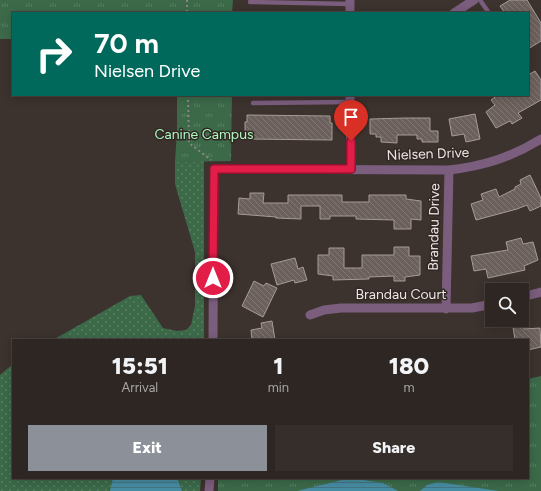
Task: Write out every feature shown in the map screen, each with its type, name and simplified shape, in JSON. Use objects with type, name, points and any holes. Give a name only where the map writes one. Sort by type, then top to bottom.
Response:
[{"type":"street","points":[[456,12],[474,0]]},
{"type":"street","points":[[350,98],[351,169]]},
{"type":"street","name":"Nielsen Drive","points":[[214,165],[449,170],[473,168],[499,160],[525,149],[541,139]]},
{"type":"street","points":[[213,339],[214,165]]},
{"type":"street","name":"Brandau Drive","points":[[446,308],[449,170]]},
{"type":"street","points":[[529,295],[541,292]]},
{"type":"street","name":"Brandau Court","points":[[310,315],[324,310],[341,308],[472,308],[485,305]]},
{"type":"street","points":[[209,491],[210,479]]},
{"type":"lane","points":[[480,0],[488,12]]},
{"type":"lane","points":[[250,2],[350,6]]},
{"type":"lane","points":[[253,103],[350,98]]},
{"type":"path","points":[[187,0],[187,12]]},
{"type":"path","points":[[188,96],[189,143],[214,165]]},
{"type":"green space","points":[[0,0],[233,0],[232,12],[12,12],[12,39],[0,39]]},
{"type":"green space","name":"Canine Campus","points":[[177,96],[232,96],[231,161],[175,162]]},
{"type":"green space","points":[[204,161],[204,339],[55,339],[130,296],[141,295],[163,328],[177,331],[186,330],[191,325],[195,306],[195,252],[175,184],[175,162]]},
{"type":"green space","points":[[12,365],[12,479],[201,479],[200,491],[0,491],[0,375]]},
{"type":"green space","points":[[541,376],[541,491],[218,491],[218,479],[529,479],[529,379]]},
{"type":"water","points":[[113,479],[177,479],[182,491],[110,491]]},
{"type":"water","points":[[346,479],[357,479],[383,483],[398,491],[297,491]]},
{"type":"water","points":[[438,482],[499,491],[420,491],[427,485]]},
{"type":"building","points":[[510,0],[527,0],[541,23],[541,41],[529,48],[529,12],[504,12],[500,6]]},
{"type":"building","points":[[535,71],[541,80],[541,100],[518,113],[522,118],[512,124],[510,121],[496,128],[486,112],[495,105],[491,100],[497,96],[529,96],[529,74]]},
{"type":"building","points":[[475,114],[480,139],[466,142],[464,134],[452,136],[449,119]]},
{"type":"building","points":[[247,115],[330,116],[330,123],[332,123],[332,140],[245,139],[245,122],[247,122]]},
{"type":"building","points":[[430,118],[430,131],[438,131],[438,142],[422,142],[422,139],[417,139],[417,135],[397,135],[397,143],[381,142],[381,137],[376,137],[376,134],[370,134],[370,119]]},
{"type":"building","points":[[530,175],[541,198],[541,206],[530,211],[527,205],[476,220],[471,204],[483,200],[481,194],[496,189],[499,197],[515,189],[515,187],[521,184],[520,180]]},
{"type":"building","points":[[250,193],[264,193],[263,203],[288,203],[288,195],[342,195],[342,202],[369,202],[369,195],[406,195],[406,199],[421,201],[421,220],[411,219],[411,229],[394,229],[394,220],[356,219],[356,216],[330,216],[330,219],[320,219],[320,206],[301,206],[301,219],[238,214],[239,198],[250,199]]},
{"type":"building","points":[[521,238],[523,244],[533,242],[538,260],[524,266],[525,270],[488,278],[486,269],[474,271],[471,256],[508,250],[506,242]]},
{"type":"building","points":[[394,247],[409,247],[409,256],[420,256],[420,275],[405,277],[405,281],[394,281],[394,276],[369,277],[369,279],[333,280],[333,276],[318,274],[318,255],[329,255],[329,248],[344,248],[344,268],[362,268],[362,255],[394,255]]},
{"type":"building","points":[[295,258],[298,269],[303,267],[307,280],[295,283],[294,280],[277,285],[271,264]]},
{"type":"building","points":[[254,281],[264,286],[266,283],[277,288],[263,317],[242,306]]},
{"type":"building","points":[[272,321],[275,339],[252,339],[251,330],[262,328],[261,323]]},
{"type":"building","points":[[513,327],[524,327],[524,329],[540,328],[541,347],[529,350],[529,339],[515,339]]},
{"type":"route","points":[[213,278],[214,169],[351,169],[351,141]]}]
